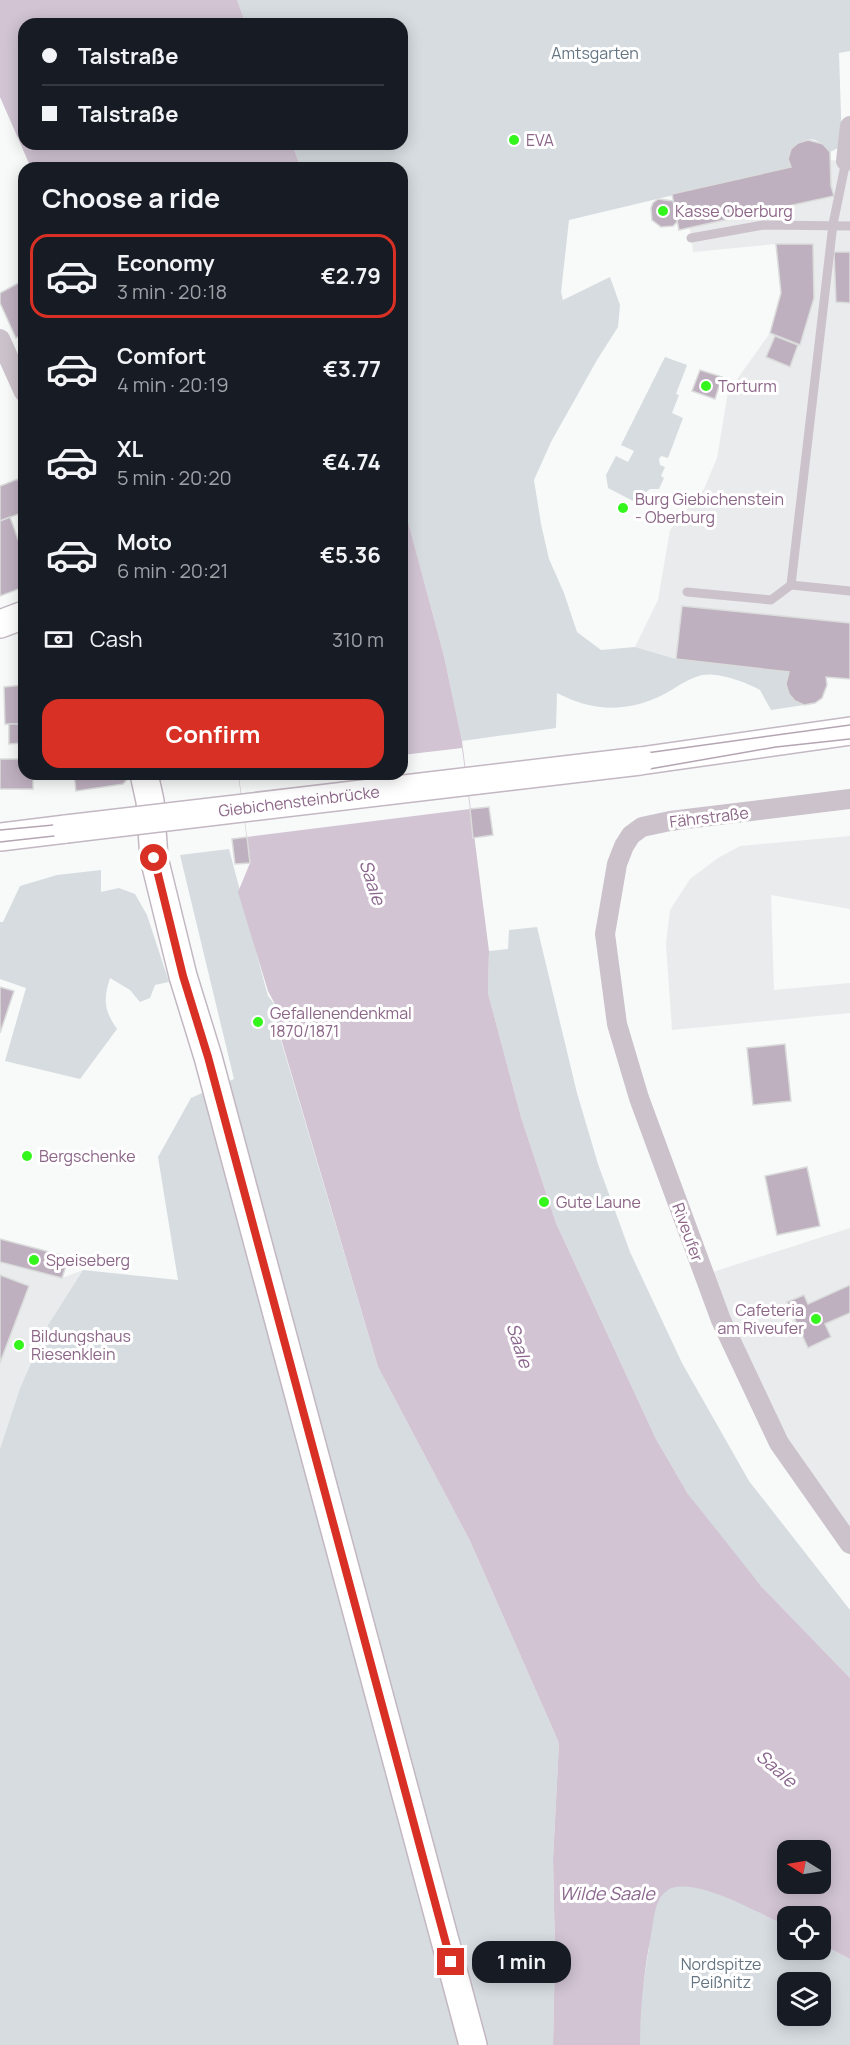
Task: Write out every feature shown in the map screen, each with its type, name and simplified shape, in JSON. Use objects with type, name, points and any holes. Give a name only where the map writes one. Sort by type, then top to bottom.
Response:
[{"type":"street","points":[[846,161],[847,122]]},
{"type":"street","points":[[0,339],[18,379]]},
{"type":"street","points":[[0,624],[18,617]]},
{"type":"street","name":"Giebichensteinbrücke","points":[[0,837],[640,761],[850,732]]},
{"type":"street","points":[[145,780],[150,801],[154,858],[183,976],[208,1057],[473,2045]]},
{"type":"street","name":"Fährstraße","points":[[611,891],[624,846],[631,835],[642,827],[670,821],[850,799]]},
{"type":"street","name":"Riveufer","points":[[611,891],[605,934],[617,1024],[639,1098],[693,1247],[721,1320],[780,1443],[850,1544]]},
{"type":"lane","points":[[791,585],[833,224],[846,161]]},
{"type":"lane","points":[[691,238],[763,225],[833,224],[850,226]]},
{"type":"lane","points":[[687,592],[771,600],[791,585],[850,591]]},
{"type":"shaded area","points":[[808,140],[823,144],[830,152],[830,160],[850,162],[850,679],[826,677],[827,685],[822,698],[815,703],[804,705],[795,701],[789,694],[786,684],[789,672],[676,659],[635,647],[658,600],[670,530],[704,489],[717,458],[728,392],[770,333],[781,293],[776,244],[693,252],[690,228],[679,230],[672,194],[790,167],[788,159],[798,143]]},
{"type":"shaded area","points":[[850,836],[850,909],[771,895],[774,990],[850,983],[850,1013],[672,1030],[666,944],[670,910],[690,879],[718,858],[740,846]]},
{"type":"shaded area","points":[[850,1228],[850,1285],[808,1304],[803,1295],[788,1303],[808,1348],[831,1337],[825,1324],[850,1313],[850,1538],[766,1409],[713,1272]]},
{"type":"shaded area","name":"Bildungshaus Riesenklein","points":[[0,1262],[62,1278],[83,1270],[48,1325],[20,1388],[0,1449]]},
{"type":"green space","name":"Amtsgarten","points":[[237,0],[850,0],[850,51],[839,53],[842,146],[830,152],[818,141],[807,140],[797,146],[788,159],[791,167],[569,220],[561,292],[563,300],[610,277],[620,305],[618,327],[551,442],[534,480],[549,559],[564,593],[577,632],[601,650],[635,647],[676,659],[789,672],[787,688],[791,696],[804,705],[771,710],[760,690],[740,681],[709,674],[690,679],[656,698],[631,706],[606,708],[593,706],[557,693],[556,728],[462,741],[444,656],[408,521],[408,162],[299,162],[294,150],[408,150],[408,18],[244,18]]},
{"type":"green space","points":[[665,357],[687,365],[676,394],[679,395],[672,413],[683,418],[668,458],[661,456],[659,459],[660,465],[665,467],[661,476],[664,478],[659,489],[650,489],[639,504],[608,488],[606,475],[616,456],[628,462],[634,451],[621,445]]},
{"type":"green space","points":[[229,849],[268,996],[276,1006],[274,1017],[378,1367],[470,1541],[559,1743],[553,1859],[555,1952],[553,2045],[0,2045],[0,1449],[20,1388],[48,1325],[83,1270],[178,1280],[158,1157],[191,1098],[234,1079],[180,855]]},
{"type":"green space","points":[[101,870],[101,892],[119,888],[135,894],[147,915],[169,982],[155,985],[150,998],[140,1002],[130,990],[110,978],[106,1005],[109,1016],[117,1029],[80,1079],[5,1061],[26,988],[0,979],[0,922],[3,922],[20,886],[57,875]]},
{"type":"green space","points":[[537,927],[577,1093],[598,1164],[630,1252],[682,1363],[749,1481],[850,1610],[850,1678],[761,1586],[688,1494],[656,1439],[556,1223],[521,1117],[488,993],[489,951],[508,949],[509,930]]},
{"type":"green space","name":"Nordspitze Peißnitz","points":[[691,1867],[747,1906],[777,1922],[777,1960],[831,1960],[831,1949],[850,1959],[850,2045],[640,2045],[640,2006],[649,1947],[652,1883]]},
{"type":"water","points":[[0,0],[237,0],[244,18],[18,18],[18,138],[0,97]]},
{"type":"water","points":[[23,150],[294,150],[299,162],[28,162]]},
{"type":"water","points":[[408,521],[444,656],[462,741],[489,951],[488,993],[521,1117],[556,1223],[656,1439],[688,1494],[761,1586],[850,1678],[850,1959],[831,1949],[831,1906],[777,1906],[777,1922],[731,1899],[699,1888],[670,1889],[660,1898],[654,1917],[643,1990],[640,2045],[553,2045],[555,1952],[553,1859],[559,1743],[470,1541],[378,1367],[277,1025],[276,1006],[268,991],[238,892],[250,863],[239,780],[408,780]]},
{"type":"pier","points":[[462,748],[470,809],[247,837],[239,780],[408,780],[408,754]]},
{"type":"building","points":[[808,140],[823,144],[830,152],[831,186],[834,196],[679,230],[672,194],[791,167],[788,159],[791,149],[798,143]]},
{"type":"building","name":"Kasse Oberburg","points":[[658,199],[673,201],[677,222],[673,226],[661,227],[652,220],[651,208]]},
{"type":"building","points":[[776,244],[813,244],[814,298],[800,345],[770,333],[781,293]]},
{"type":"building","points":[[834,252],[850,252],[850,303],[836,302]]},
{"type":"building","points":[[18,283],[18,337],[16,338],[0,303],[0,293]]},
{"type":"building","points":[[775,336],[798,345],[790,367],[766,357]]},
{"type":"building","name":"Torturm","points":[[700,370],[722,377],[715,399],[692,391]]},
{"type":"building","points":[[18,479],[18,514],[0,521],[0,486]]},
{"type":"building","points":[[10,517],[18,539],[18,589],[0,596],[0,521]]},
{"type":"building","points":[[682,606],[850,623],[850,679],[826,677],[827,685],[822,698],[815,703],[804,705],[795,701],[789,694],[786,684],[789,672],[676,659]]},
{"type":"building","points":[[18,686],[18,724],[5,724],[4,687]]},
{"type":"building","points":[[9,724],[18,724],[18,743],[9,744]]},
{"type":"building","points":[[0,759],[18,759],[18,780],[33,780],[33,789],[0,789]]},
{"type":"building","points":[[75,780],[126,780],[123,784],[76,791]]},
{"type":"building","points":[[489,807],[493,835],[473,838],[470,809]]},
{"type":"building","points":[[247,837],[250,863],[235,864],[232,839]]},
{"type":"building","points":[[0,987],[14,991],[0,1033]]},
{"type":"building","points":[[785,1044],[791,1101],[753,1105],[747,1048]]},
{"type":"building","points":[[807,1167],[820,1226],[777,1235],[765,1176]]},
{"type":"building","name":"Speiseberg","points":[[0,1239],[69,1257],[62,1278],[0,1262]]},
{"type":"building","points":[[0,1275],[29,1286],[0,1363]]},
{"type":"building","name":"Cafeteria am Riveufer","points":[[850,1285],[850,1313],[825,1324],[831,1337],[808,1348],[787,1302],[804,1295],[808,1304]]},
{"type":"tram line","points":[[0,830],[107,820],[639,754],[850,725]]},
{"type":"tram line","points":[[0,842],[638,771],[776,747],[850,739]]},
{"type":"place","name":"EVA","points":[[514,140]]},
{"type":"place","name":"Kasse Oberburg","points":[[663,211]]},
{"type":"place","name":"Torturm","points":[[706,386]]},
{"type":"place","name":"Burg Giebichenstein - Oberburg","points":[[623,508]]},
{"type":"place","name":"Gefallenendenkmal 1870/1871","points":[[258,1022]]},
{"type":"place","name":"Bergschenke","points":[[27,1156]]},
{"type":"place","name":"Gute Laune","points":[[544,1202]]},
{"type":"place","name":"Speiseberg","points":[[34,1260]]},
{"type":"place","name":"Cafeteria am Riveufer","points":[[816,1319]]},
{"type":"place","name":"Bildungshaus Riesenklein","points":[[19,1345]]},
{"type":"route","points":[[154,858],[183,976],[208,1057],[451,1962]]},
{"type":"water label","name":"Saale","points":[[373,882]]},
{"type":"water label","name":"Saale","points":[[520,1345]]},
{"type":"water label","name":"Saale","points":[[777,1768]]},
{"type":"water label","name":"Wilde Saale","points":[[607,1893]]}]
